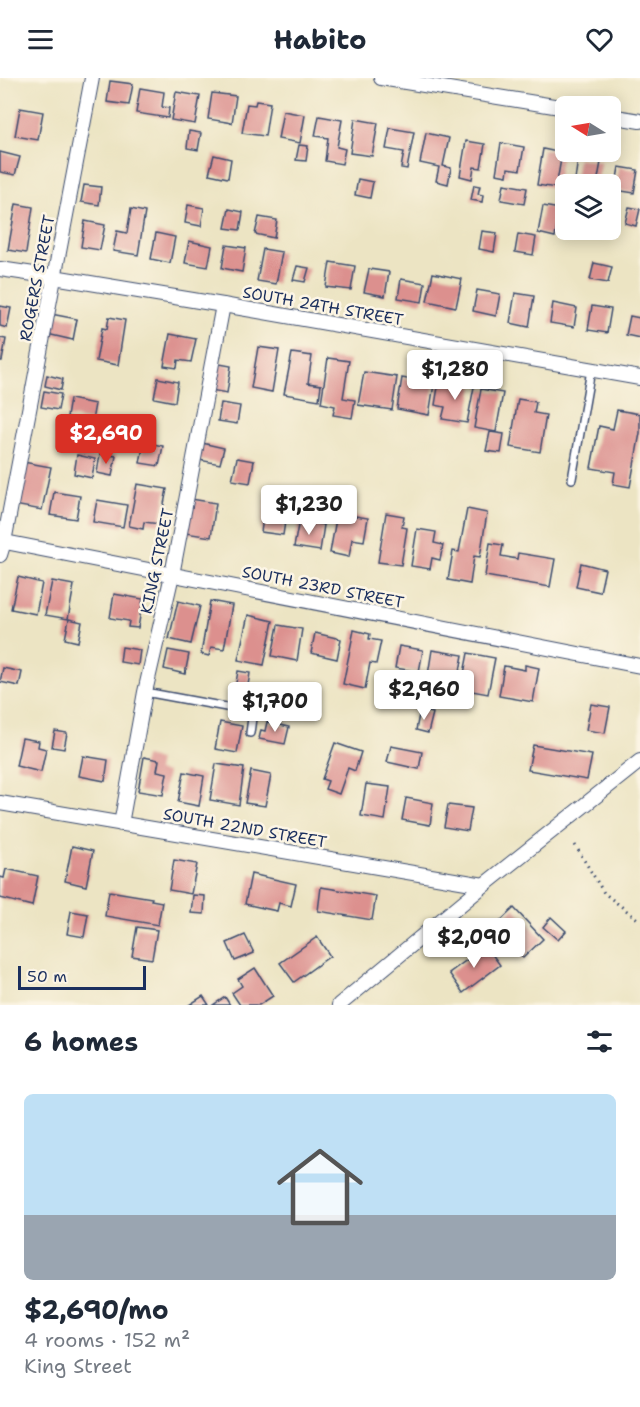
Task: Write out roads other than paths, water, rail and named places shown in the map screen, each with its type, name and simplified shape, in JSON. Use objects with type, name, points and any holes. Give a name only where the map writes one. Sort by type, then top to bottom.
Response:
[{"type":"street","name":"ROGERS STREET","points":[[1,546],[93,78]]},
{"type":"street","points":[[381,78],[555,106]]},
{"type":"street","points":[[621,118],[640,121]]},
{"type":"street","name":"SOUTH 24TH STREET","points":[[0,269],[223,305],[640,378]]},
{"type":"street","name":"KING STREET","points":[[121,824],[145,692],[172,575],[223,305]]},
{"type":"street","name":"SOUTH 23RD STREET","points":[[1,546],[172,575],[640,666]]},
{"type":"street","points":[[339,1005],[484,885],[640,761]]},
{"type":"street","name":"SOUTH 22ND STREET","points":[[0,803],[484,885]]},
{"type":"lane","points":[[572,479],[591,370]]},
{"type":"lane","points":[[145,692],[248,711],[252,718],[250,733]]}]
